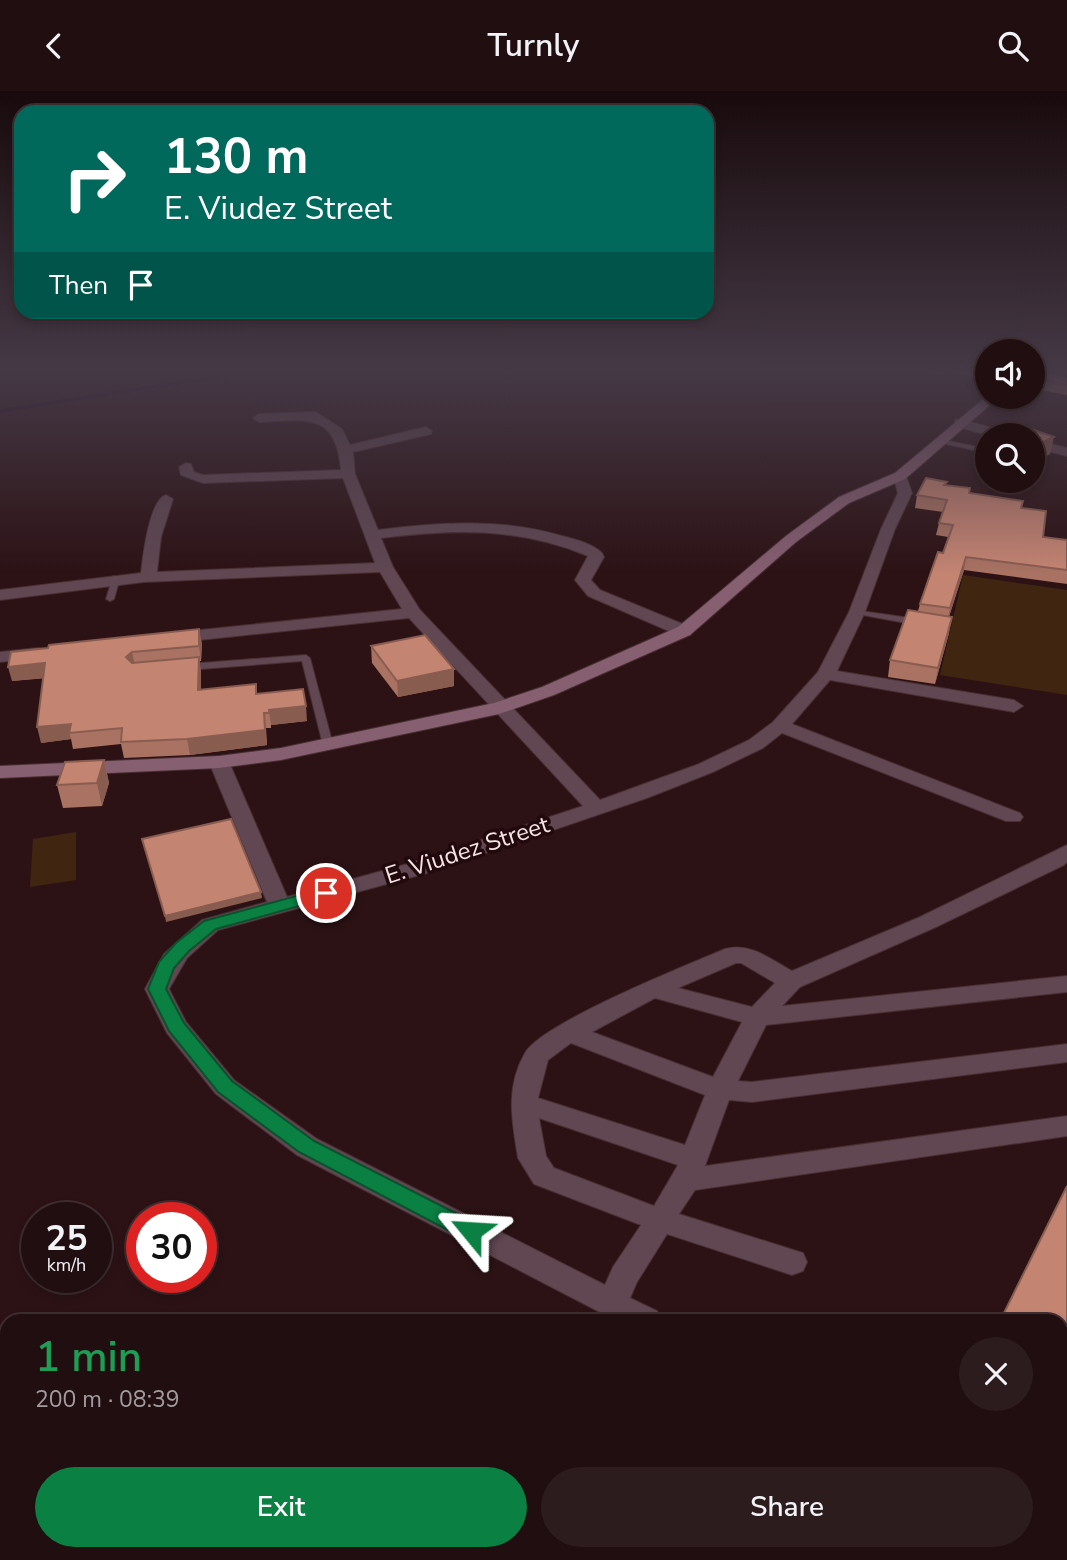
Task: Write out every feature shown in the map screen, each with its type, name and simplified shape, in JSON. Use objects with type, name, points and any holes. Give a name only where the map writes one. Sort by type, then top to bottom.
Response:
[{"type":"street","points":[[340,438],[346,450],[348,474],[385,567],[413,613],[499,708],[596,808]]},
{"type":"street","points":[[346,450],[398,438]]},
{"type":"street","points":[[0,772],[219,762],[328,745],[499,708],[548,691],[684,631],[791,539],[844,500],[900,476],[943,438]]},
{"type":"street","points":[[1045,446],[1067,452]]},
{"type":"street","points":[[186,467],[188,475],[204,479],[348,474]]},
{"type":"street","name":"E. Viudez Street","points":[[632,1314],[307,1146],[225,1087],[176,1027],[157,989],[166,966],[183,947],[210,925],[419,867],[706,768],[756,744],[780,726],[825,674],[858,612],[887,529],[905,493],[900,476]]},
{"type":"street","points":[[149,575],[153,537],[166,499]]},
{"type":"street","points":[[373,535],[492,525],[533,532],[594,553],[596,557],[583,580],[594,593],[684,631]]},
{"type":"street","points":[[0,595],[149,575],[385,567]]},
{"type":"street","points":[[158,639],[413,613]]},
{"type":"street","points":[[0,657],[52,651]]},
{"type":"street","points":[[825,674],[955,698],[1014,705]]},
{"type":"street","points":[[780,726],[1013,817]]},
{"type":"street","points":[[219,762],[280,906]]},
{"type":"street","points":[[612,1304],[624,1276],[662,1221],[690,1170],[720,1090],[758,1017],[791,981],[928,922],[1056,860],[1067,851]]},
{"type":"street","points":[[791,981],[745,955],[733,955],[652,989],[550,1043],[536,1056],[523,1103],[532,1158],[544,1176],[662,1221],[792,1262]]},
{"type":"street","points":[[652,989],[758,1017],[1067,984]]},
{"type":"street","points":[[568,1032],[720,1090],[752,1092],[1067,1053]]},
{"type":"street","points":[[523,1103],[690,1170],[1067,1126]]},
{"type":"lane","points":[[939,441],[975,448]]},
{"type":"lane","points":[[110,599],[116,578]]},
{"type":"lane","points":[[858,612],[929,624]]},
{"type":"lane","points":[[174,669],[306,658],[328,745]]},
{"type":"shaded area","points":[[963,575],[1067,590],[1067,695],[940,675]]},
{"type":"shaded area","points":[[76,832],[76,880],[30,887],[33,839]]},
{"type":"building","points":[[926,478],[947,482],[944,485],[970,488],[969,493],[1023,501],[1021,508],[1046,511],[1043,537],[1067,540],[1067,570],[966,557],[950,608],[920,604],[938,552],[943,553],[953,525],[939,523],[947,500],[917,495]]},
{"type":"building","points":[[908,610],[952,617],[938,668],[890,660]]},
{"type":"building","points":[[199,629],[199,646],[132,652],[126,657],[132,663],[199,657],[198,690],[256,684],[256,694],[303,689],[306,706],[269,710],[269,713],[264,713],[265,730],[187,739],[121,742],[122,728],[69,733],[71,724],[37,727],[45,663],[8,667],[11,652],[48,648],[49,645]]},
{"type":"building","points":[[425,635],[454,669],[397,681],[371,646]]},
{"type":"building","points":[[104,760],[97,783],[57,785],[65,762]]},
{"type":"building","points":[[231,819],[261,892],[165,916],[142,839]]},
{"type":"building","points":[[1067,1186],[1067,1314],[1003,1314]]},
{"type":"route","points":[[326,893],[210,925],[183,947],[166,966],[157,989],[176,1027],[225,1087],[307,1146],[471,1231]]}]
